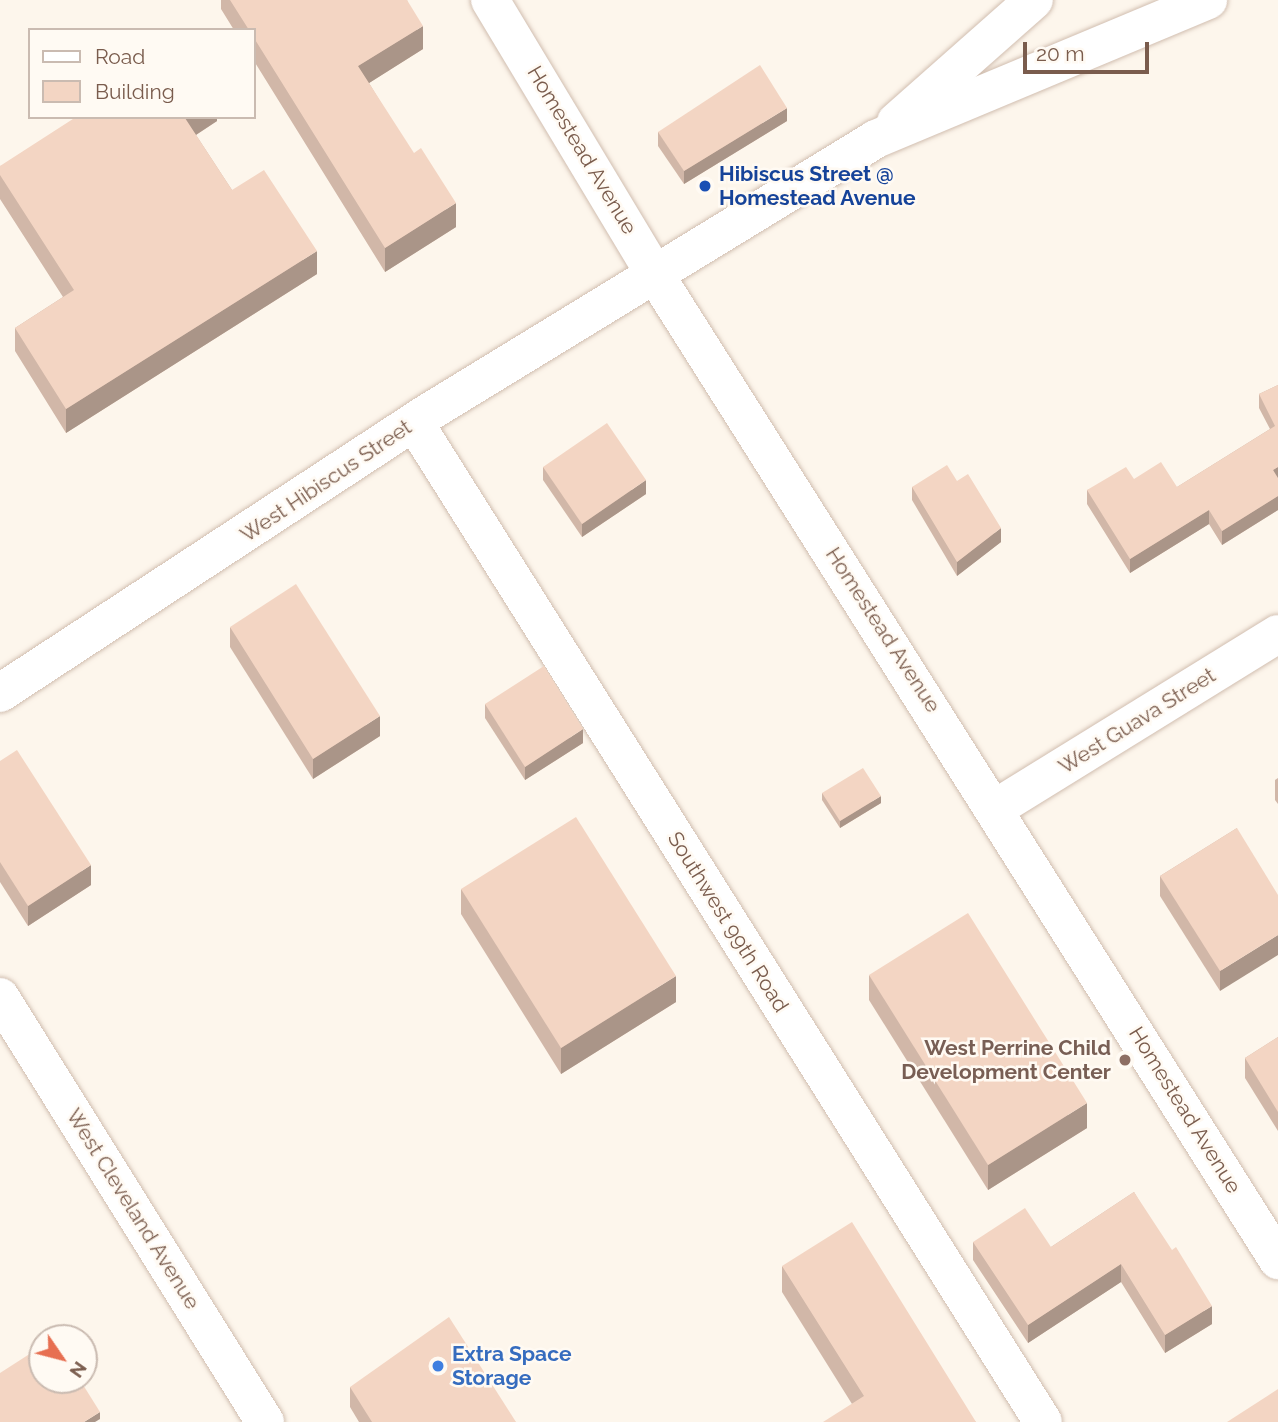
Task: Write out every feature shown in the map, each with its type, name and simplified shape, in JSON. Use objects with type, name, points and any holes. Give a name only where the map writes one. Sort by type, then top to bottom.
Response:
[{"type":"street","name":"Homestead Avenue","points":[[490,0],[654,273],[996,808],[1278,1260]]},
{"type":"street","points":[[876,139],[1034,0]]},
{"type":"street","points":[[876,139],[1208,0]]},
{"type":"street","name":"West Hibiscus Street","points":[[0,693],[414,422],[876,139]]},
{"type":"street","name":"Southwest 99th Road","points":[[414,422],[1043,1422]]},
{"type":"street","name":"West Guava Street","points":[[996,808],[1278,634]]},
{"type":"street","name":"West Cleveland Avenue","points":[[0,997],[265,1422]]},
{"type":"building","points":[[230,0],[407,0],[423,26],[358,66],[414,153],[421,148],[456,203],[385,248],[256,41],[256,28],[248,28]]},
{"type":"building","points":[[760,65],[787,108],[684,171],[658,132]]},
{"type":"building","points":[[73,119],[186,119],[232,190],[264,170],[317,251],[66,409],[15,328],[74,290],[0,175],[0,166]]},
{"type":"building","points":[[1278,385],[1278,467],[1273,470],[1278,478],[1278,496],[1222,531],[1209,510],[1130,559],[1087,490],[1126,467],[1134,479],[1161,462],[1177,487],[1275,426],[1259,394]]},
{"type":"building","points":[[607,423],[646,480],[582,524],[543,467]]},
{"type":"building","points":[[947,465],[957,481],[968,474],[1001,528],[957,562],[912,487]]},
{"type":"building","points":[[296,584],[380,716],[313,759],[230,627]]},
{"type":"building","points":[[544,666],[583,729],[525,767],[485,704]]},
{"type":"building","points":[[17,750],[91,865],[28,906],[0,862],[0,761]]},
{"type":"building","points":[[863,768],[881,796],[840,821],[822,793]]},
{"type":"building","points":[[576,817],[676,976],[561,1048],[461,889]]},
{"type":"building","points":[[1237,828],[1278,895],[1278,935],[1220,971],[1160,876]]},
{"type":"building","points":[[968,913],[1087,1103],[988,1165],[869,975]]},
{"type":"building","points":[[1278,1037],[1278,1112],[1245,1058]]},
{"type":"building","points":[[1134,1192],[1172,1250],[1176,1247],[1212,1306],[1165,1335],[1121,1264],[1028,1325],[973,1242],[1025,1208],[1051,1247]]},
{"type":"building","points":[[852,1222],[976,1422],[823,1422],[864,1396],[782,1266]]},
{"type":"building","name":"Extra Space Storage","points":[[449,1317],[516,1422],[372,1422],[350,1387]]},
{"type":"building","points":[[28,1355],[28,1394],[89,1394],[100,1412],[84,1422],[0,1422],[0,1373]]},
{"type":"building","points":[[1278,1389],[1278,1422],[1227,1422]]},
{"type":"place","name":"Hibiscus Street @ Homestead Avenue","points":[[705,186]]},
{"type":"place","name":"West Perrine Child Development Center","points":[[1125,1060]]},
{"type":"place","name":"Extra Space Storage","points":[[438,1366]]}]
